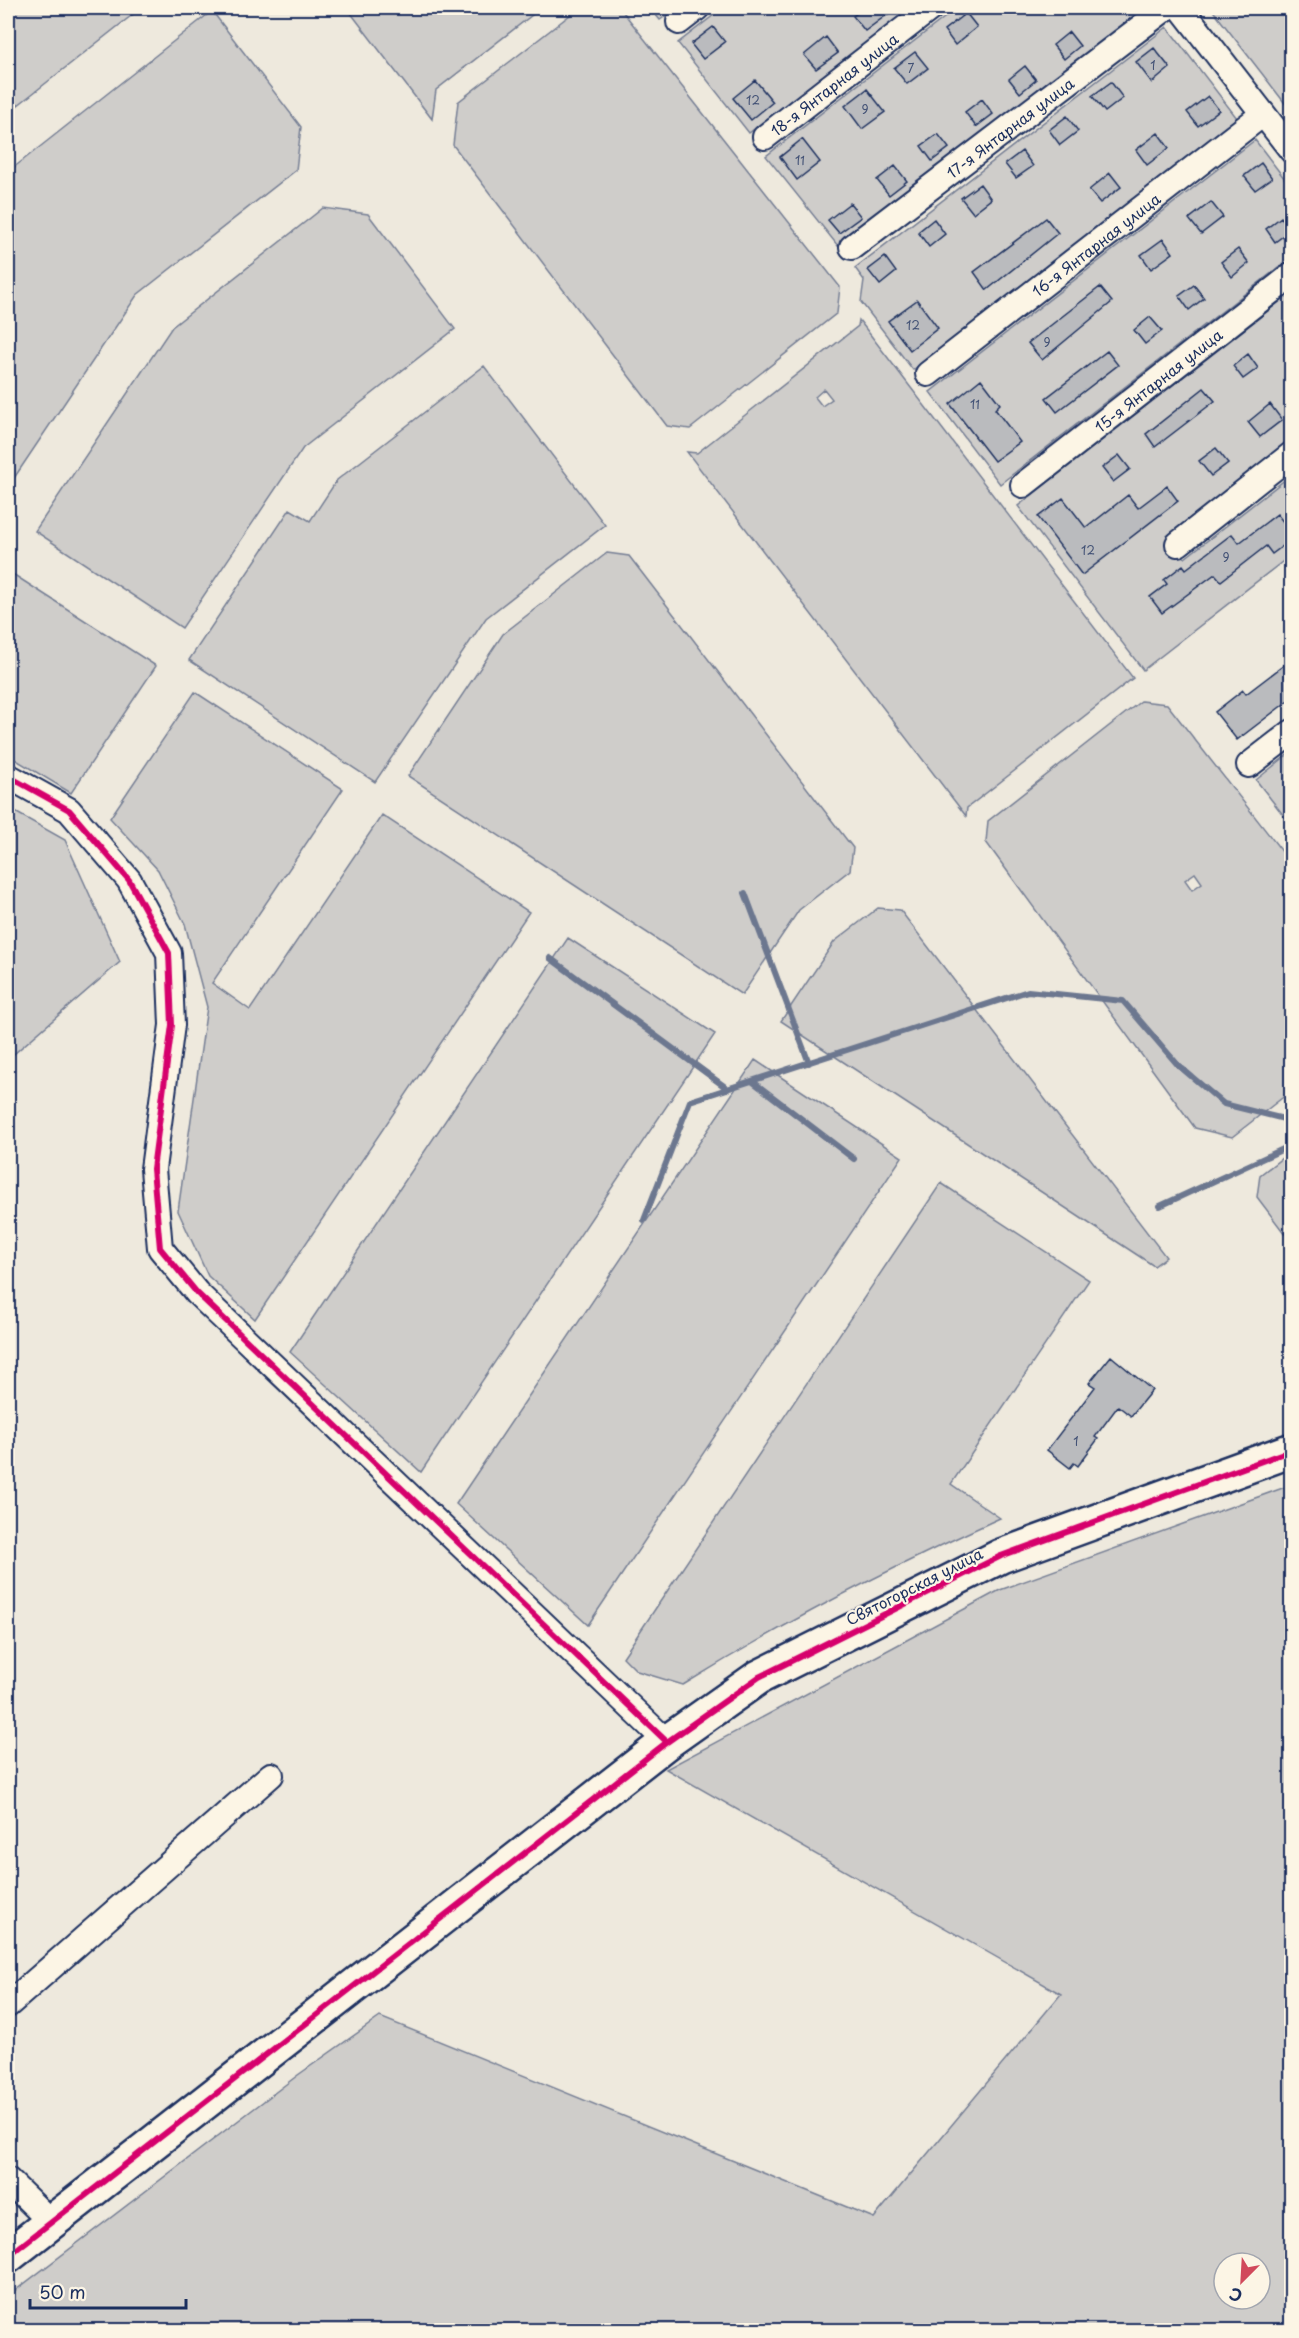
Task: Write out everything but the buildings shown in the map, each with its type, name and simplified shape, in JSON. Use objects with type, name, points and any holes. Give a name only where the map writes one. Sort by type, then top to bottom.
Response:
[{"type":"street","name":"18-я Янтарная улица","points":[[765,137],[931,8]]},
{"type":"street","name":"17-я Янтарная улица","points":[[852,248],[1166,8]]},
{"type":"street","points":[[1181,8],[1292,151]]},
{"type":"street","name":"16-я Янтарная улица","points":[[928,374],[1263,114]]},
{"type":"street","name":"15-я Янтарная улица","points":[[1023,485],[1292,274]]},
{"type":"street","points":[[1178,544],[1292,454]]},
{"type":"street","points":[[1249,765],[1292,732]]},
{"type":"street","points":[[8,776],[69,810],[129,880],[169,953],[172,1025],[153,1169],[160,1248],[197,1293],[668,1742]]},
{"type":"street","name":"Святогорская улица","points":[[8,2256],[668,1742],[759,1677],[1001,1556],[1292,1450]]},
{"type":"street","points":[[8,2005],[271,1775]]},
{"type":"street","points":[[8,2180],[51,2222]]},
{"type":"shaded area","points":[[8,8],[141,8],[8,113]]},
{"type":"shaded area","points":[[347,8],[541,8],[436,90],[432,119]]},
{"type":"shaded area","points":[[579,8],[620,8],[840,287],[837,313],[690,429],[667,426],[453,145],[458,102]]},
{"type":"shaded area","points":[[650,8],[677,8],[660,20]]},
{"type":"shaded area","points":[[723,8],[911,8],[749,133],[678,43]]},
{"type":"shaded area","points":[[957,8],[1145,8],[838,246],[766,156]]},
{"type":"shaded area","points":[[1211,8],[1291,8],[1291,111]]},
{"type":"shaded area","points":[[212,11],[301,127],[296,170],[137,295],[8,487],[8,172]]},
{"type":"shaded area","points":[[1167,27],[1237,118],[913,370],[861,302],[864,280],[855,268]]},
{"type":"shaded area","points":[[1255,140],[1291,187],[1291,258],[1000,484],[930,392]]},
{"type":"shaded area","points":[[323,208],[368,214],[455,329],[303,448],[182,628],[35,531],[172,327]]},
{"type":"shaded area","points":[[1291,293],[1291,440],[1167,536],[1185,558],[1291,475],[1291,555],[1143,670],[1018,506]]},
{"type":"shaded area","points":[[859,320],[1133,678],[967,808],[966,816],[687,452],[697,453],[858,326]],"holes":[[[824,389],[832,399],[822,406],[815,397]]]},
{"type":"shaded area","points":[[484,366],[605,525],[486,618],[375,782],[189,660],[290,509],[310,521],[337,480]]},
{"type":"shaded area","points":[[607,553],[629,556],[853,848],[850,870],[799,910],[742,995],[408,776],[503,634]]},
{"type":"shaded area","points":[[8,571],[156,666],[71,793],[8,755]]},
{"type":"shaded area","points":[[195,692],[343,789],[212,983],[250,1010],[382,815],[529,912],[255,1319],[208,1276],[178,1211],[207,1007],[185,924],[158,870],[110,818]]},
{"type":"shaded area","points":[[1141,701],[1167,704],[1291,863],[1291,1091],[1232,1137],[1195,1128],[986,842],[988,821]],"holes":[[[1195,873],[1202,883],[1192,890],[1185,880]]]},
{"type":"shaded area","points":[[1291,752],[1291,825],[1256,780]]},
{"type":"shaded area","points":[[8,808],[65,840],[120,962],[8,1059]]},
{"type":"shaded area","points":[[878,908],[900,910],[1166,1257],[1154,1266],[781,1021],[834,942]]},
{"type":"shaded area","points":[[568,938],[715,1034],[421,1472],[290,1352]]},
{"type":"shaded area","points":[[755,1060],[902,1157],[588,1625],[456,1504]]},
{"type":"shaded area","points":[[1291,1151],[1291,1242],[1257,1197],[1260,1175]]},
{"type":"shaded area","points":[[941,1183],[1089,1280],[951,1484],[1000,1518],[839,1596],[683,1685],[637,1671],[623,1657]]},
{"type":"shaded area","points":[[1291,1485],[1291,2330],[8,2330],[8,2296],[298,2075],[380,2017],[874,2218],[1061,1994],[666,1769],[1000,1590]]},
{"type":"waterway","points":[[745,893],[809,1063]]},
{"type":"waterway","points":[[550,958],[728,1089]]},
{"type":"waterway","points":[[644,1220],[690,1101],[1028,991],[1123,1001],[1178,1065],[1224,1104],[1292,1121]]},
{"type":"waterway","points":[[752,1081],[854,1159]]},
{"type":"waterway","points":[[1160,1206],[1292,1145]]},
{"type":"cycle path","points":[[8,776],[69,810],[129,880],[169,953],[172,1025],[153,1169],[160,1248],[197,1293],[667,1742]]},
{"type":"cycle path","points":[[8,2256],[667,1742],[759,1677],[1001,1556],[1292,1450]]}]
